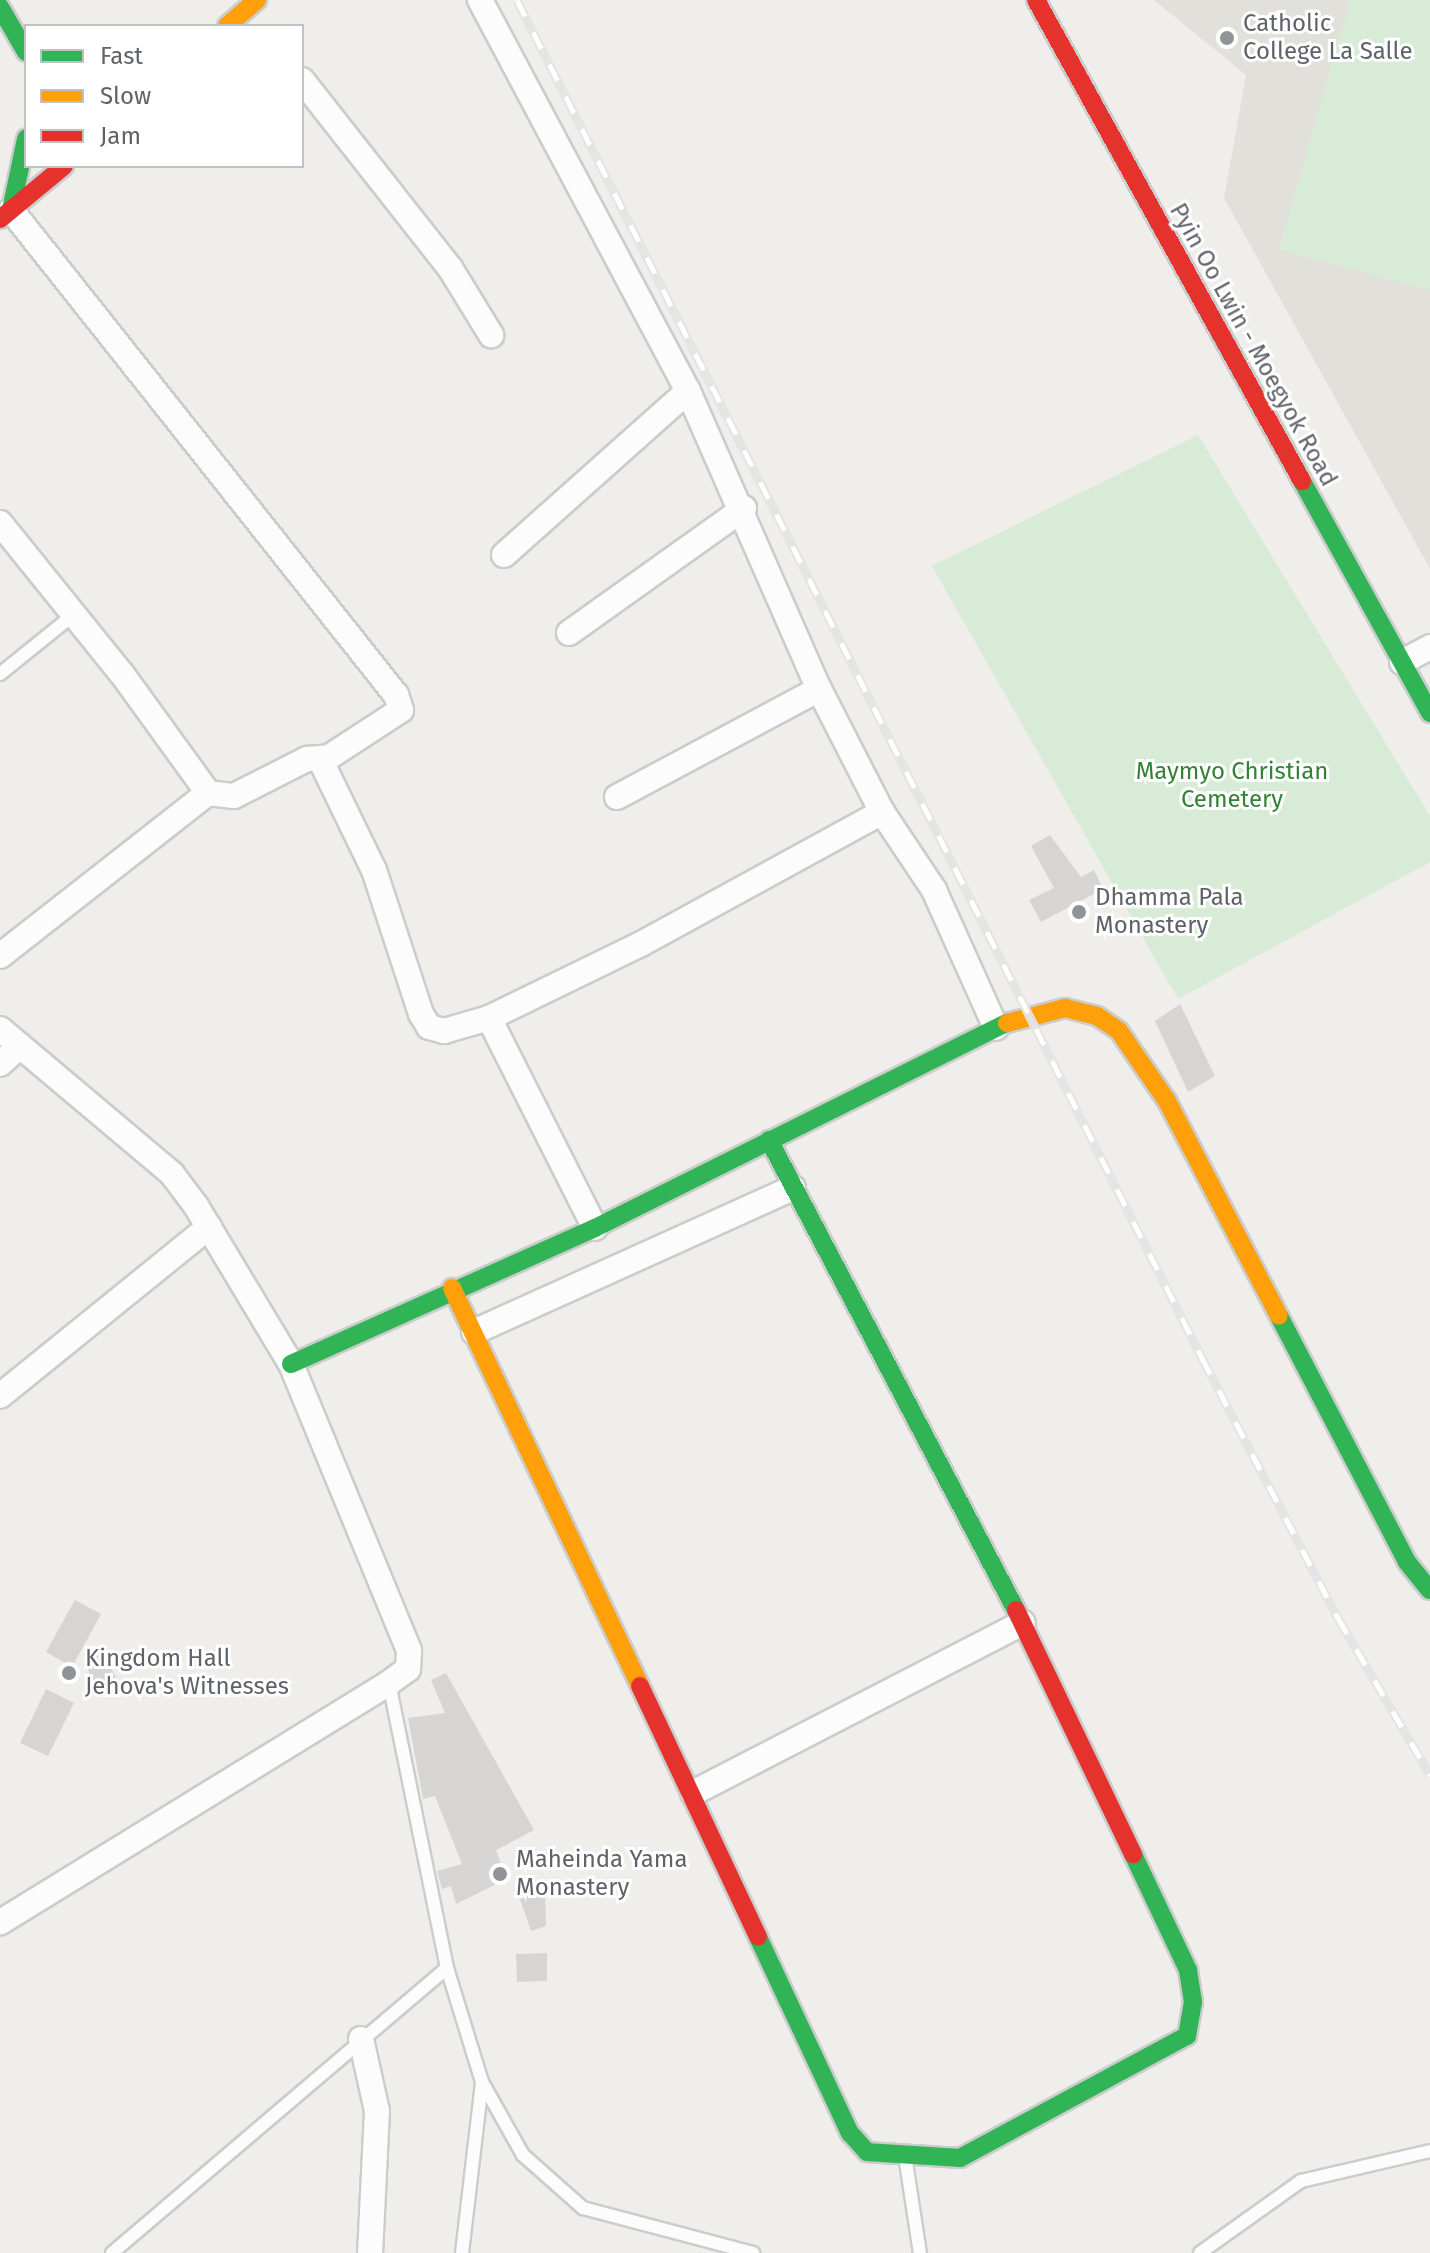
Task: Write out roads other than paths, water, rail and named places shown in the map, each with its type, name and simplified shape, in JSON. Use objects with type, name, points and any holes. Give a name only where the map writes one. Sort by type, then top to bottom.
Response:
[{"type":"street","points":[[480,0],[688,391],[744,508],[819,689],[882,812],[934,890],[996,1028]]},
{"type":"street","name":"Pyin Oo Lwin - Moegyok Road","points":[[1036,0],[1430,713]]},
{"type":"street","points":[[0,7],[24,49]]},
{"type":"street","points":[[231,24],[254,12]]},
{"type":"street","points":[[304,83],[450,268],[491,335]]},
{"type":"street","points":[[6,214],[24,146]]},
{"type":"street","points":[[6,214],[62,168]]},
{"type":"street","points":[[0,956],[208,793],[234,796],[307,759],[321,761],[401,710],[396,695],[6,214]]},
{"type":"street","points":[[504,555],[688,391]]},
{"type":"street","points":[[569,633],[744,508]]},
{"type":"street","points":[[0,523],[208,793]]},
{"type":"street","points":[[1402,662],[1430,647]]},
{"type":"street","points":[[617,797],[819,689]]},
{"type":"street","points":[[321,761],[374,870],[429,1027],[444,1031],[489,1018],[882,812]]},
{"type":"street","points":[[291,1364],[452,1288],[595,1228],[996,1028],[1029,1013],[1065,1008],[1097,1016],[1119,1031],[1167,1101],[1407,1562],[1430,1590]]},
{"type":"street","points":[[489,1018],[595,1228]]},
{"type":"street","points":[[0,1029],[172,1174],[209,1227],[291,1364],[402,1625],[408,1669],[0,1922]]},
{"type":"street","points":[[0,1064],[20,1046]]},
{"type":"street","points":[[452,1288],[693,1793],[850,2133],[867,2152],[905,2159],[960,2158],[1187,2036],[1193,2002],[1188,1970],[1023,1623],[769,1140]]},
{"type":"street","points":[[474,1332],[793,1188]]},
{"type":"street","points":[[0,1396],[209,1227]]},
{"type":"street","points":[[693,1793],[1023,1623]]},
{"type":"street","points":[[361,2039],[377,2111],[370,2253]]},
{"type":"lane","points":[[0,674],[73,615]]},
{"type":"lane","points":[[389,1683],[447,1968],[482,2082],[523,2155],[583,2208],[753,2253]]},
{"type":"lane","points":[[112,2253],[447,1968]]},
{"type":"lane","points":[[462,2253],[482,2082]]},
{"type":"lane","points":[[1200,2253],[1301,2181],[1430,2151]]},
{"type":"lane","points":[[905,2159],[920,2253]]},
{"type":"railway","points":[[517,0],[1202,1358],[1338,1618],[1430,1775]]},
{"type":"place","name":"Catholic College La Salle","points":[[1227,38]]},
{"type":"place","name":"Dhamma Pala Monastery","points":[[1079,912]]},
{"type":"place","name":"Kingdom Hall Jehova's Witnesses","points":[[69,1673]]},
{"type":"place","name":"Maheinda Yama Monastery","points":[[500,1874]]},
{"type":"park label","name":"Maymyo Christian Cemetery","points":[[1232,786]]}]
